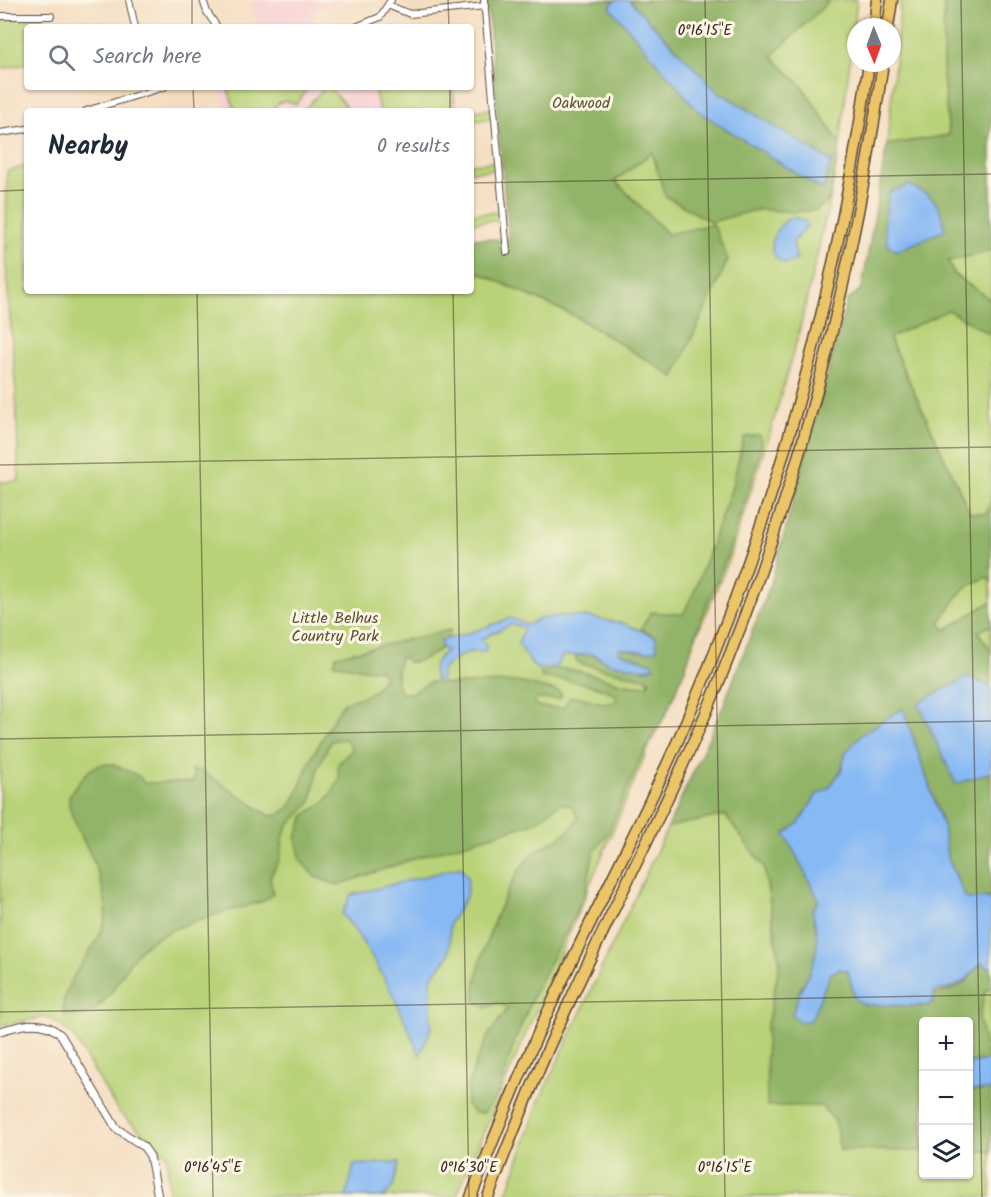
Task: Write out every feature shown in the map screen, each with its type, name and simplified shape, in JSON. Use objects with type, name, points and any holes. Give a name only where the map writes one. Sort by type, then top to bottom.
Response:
[{"type":"highway","points":[[875,18],[878,0]]},
{"type":"highway","points":[[889,18],[892,0]]},
{"type":"highway","points":[[471,1197],[542,1023],[682,732],[758,538],[794,422],[824,309],[845,213],[868,72]]},
{"type":"highway","points":[[488,1197],[561,1019],[693,743],[769,549],[809,425],[844,291],[867,174],[882,72]]},
{"type":"street","points":[[129,0],[134,24]]},
{"type":"street","points":[[203,0],[215,24]]},
{"type":"street","points":[[364,24],[380,17],[391,3],[410,14],[484,3],[507,252]]},
{"type":"street","points":[[0,16],[51,16]]},
{"type":"street","points":[[95,108],[147,90]]},
{"type":"street","points":[[0,133],[24,129]]},
{"type":"street","points":[[0,1031],[40,1023],[52,1026],[61,1035],[116,1128],[143,1146],[150,1156],[158,1197]]},
{"type":"shaded area","points":[[254,0],[347,0],[311,11],[315,24],[256,24],[251,3]]},
{"type":"shaded area","points":[[220,90],[457,90],[458,108],[222,108],[225,107]]},
{"type":"green space","name":"Oakwood","points":[[487,0],[615,0],[610,7],[823,189],[831,161],[717,91],[629,0],[830,0],[772,56],[802,86],[840,144],[830,199],[817,210],[793,212],[759,209],[711,222],[665,196],[652,152],[615,181],[668,234],[713,224],[728,260],[674,377],[577,317],[474,270],[474,238],[509,240]]},
{"type":"green space","points":[[830,0],[857,0],[855,18],[847,18],[848,72],[840,144],[802,86],[771,56]]},
{"type":"green space","points":[[901,0],[944,0],[943,76],[949,135],[887,145],[894,72],[901,72]]},
{"type":"green space","points":[[944,0],[991,0],[991,251],[948,261],[954,275],[991,300],[991,335],[948,310],[889,338],[970,513],[986,514],[991,502],[991,580],[986,577],[964,588],[939,622],[945,630],[991,602],[991,625],[978,632],[991,651],[991,687],[968,677],[956,783],[991,772],[991,898],[966,899],[947,856],[943,826],[903,708],[846,752],[841,770],[828,789],[817,794],[799,823],[785,834],[819,900],[816,927],[818,950],[813,970],[801,986],[792,1015],[811,1020],[830,974],[839,969],[848,971],[855,999],[920,1006],[934,994],[962,985],[981,962],[991,969],[991,988],[985,991],[979,1019],[988,1060],[973,1062],[973,1017],[919,1017],[919,1151],[840,1150],[835,1121],[821,1106],[767,1106],[766,1030],[780,963],[764,867],[725,815],[668,827],[722,709],[771,583],[847,301],[862,288],[887,145],[949,135],[943,76]]},
{"type":"green space","points":[[42,18],[45,24],[24,24],[24,65],[0,69],[0,19]]},
{"type":"green space","points":[[228,90],[307,90],[296,104],[282,101],[274,108],[234,107]]},
{"type":"green space","points":[[322,90],[332,90],[346,106],[340,108],[306,108]]},
{"type":"green space","points":[[374,90],[453,90],[455,108],[379,108]]},
{"type":"green space","points":[[492,109],[493,119],[474,121],[474,111]]},
{"type":"green space","name":"Little Belhus Country Park","points":[[653,152],[711,222],[757,210],[812,210],[830,199],[798,336],[728,562],[456,1197],[169,1197],[167,1155],[118,1111],[72,1034],[47,1017],[0,1025],[0,482],[19,481],[16,394],[6,265],[7,171],[24,167],[24,294],[474,294],[474,270],[577,317],[673,376],[668,234],[615,181]]},
{"type":"green space","points":[[495,162],[496,170],[474,172],[474,164]]},
{"type":"green space","points":[[501,212],[501,220],[474,223],[474,214]]},
{"type":"green space","points":[[991,251],[991,300],[954,274],[948,261]]},
{"type":"green space","points":[[948,309],[991,335],[991,502],[986,514],[970,513],[889,337]]},
{"type":"green space","points":[[759,435],[762,441],[759,456],[727,556],[703,613],[685,669],[666,714],[640,759],[608,833],[594,851],[585,895],[536,989],[515,1041],[498,1093],[484,1113],[474,1113],[466,1105],[468,1085],[488,1036],[508,1008],[498,1003],[486,1008],[475,1000],[479,967],[485,947],[510,887],[528,858],[566,833],[578,818],[572,806],[561,803],[534,823],[419,857],[338,885],[315,877],[301,861],[296,838],[305,815],[326,801],[339,781],[338,764],[352,750],[346,739],[331,741],[318,768],[311,802],[288,826],[283,838],[280,859],[270,877],[273,894],[264,901],[196,921],[161,935],[137,953],[99,1006],[89,1013],[77,1016],[63,1014],[64,1000],[69,986],[99,935],[106,909],[97,870],[74,821],[69,804],[72,790],[89,771],[99,765],[110,764],[133,773],[144,783],[192,782],[195,776],[191,770],[202,771],[270,816],[279,814],[286,810],[296,796],[309,763],[344,702],[369,694],[378,686],[384,674],[379,669],[334,664],[336,656],[450,630],[448,639],[441,640],[441,648],[430,656],[412,662],[408,662],[404,657],[400,658],[397,681],[402,693],[411,693],[430,682],[451,684],[516,682],[558,691],[562,695],[560,699],[536,699],[534,703],[538,707],[563,708],[570,697],[601,703],[612,703],[617,700],[616,695],[598,687],[541,677],[541,673],[553,669],[566,669],[621,683],[648,685],[649,680],[644,678],[581,664],[575,658],[576,655],[593,654],[598,658],[645,669],[654,667],[618,652],[619,648],[647,652],[656,637],[641,629],[651,612],[683,614],[694,592],[732,487],[744,437]]},
{"type":"green space","points":[[986,577],[991,580],[991,602],[945,630],[939,622],[964,588]]},
{"type":"green space","points":[[991,625],[991,651],[978,632]]},
{"type":"green space","points":[[725,815],[764,867],[780,963],[766,1030],[835,1121],[919,1135],[919,1179],[973,1179],[973,1128],[991,1125],[991,1197],[506,1197],[539,1101],[668,827]]},
{"type":"green space","points":[[991,988],[991,1061],[988,1060],[979,1019],[985,991]]},
{"type":"green space","points":[[991,1090],[991,1151],[973,1151],[973,1091]]},
{"type":"water","points":[[615,0],[629,0],[717,91],[831,161],[823,190],[699,112],[610,7]]},
{"type":"water","points":[[909,185],[925,193],[935,202],[941,213],[945,230],[897,251],[888,246],[884,227],[889,193]]},
{"type":"water","points":[[793,217],[805,221],[807,226],[793,242],[797,260],[786,264],[778,260],[774,254],[773,240],[780,226]]},
{"type":"water","points":[[556,616],[589,617],[625,624],[656,637],[657,649],[647,652],[620,648],[618,652],[652,663],[655,667],[645,669],[608,663],[593,654],[562,656],[557,666],[538,670],[518,643],[524,628],[512,624],[481,639],[486,644],[486,651],[471,652],[459,657],[441,671],[441,680],[436,681],[434,667],[446,650],[441,648],[441,640],[511,618],[527,625],[539,619]]},
{"type":"water","points":[[968,677],[991,687],[991,772],[956,784],[918,703]]},
{"type":"water","points":[[903,708],[943,826],[947,856],[966,899],[991,898],[991,969],[981,963],[961,983],[934,991],[934,1000],[929,1005],[920,1006],[865,1005],[855,999],[848,971],[839,969],[830,974],[811,1020],[801,1022],[792,1015],[816,955],[816,929],[812,910],[819,900],[785,834],[799,823],[817,794],[828,789],[841,771],[846,752],[862,734]]},
{"type":"water","points":[[461,867],[468,878],[466,897],[450,923],[449,955],[431,978],[431,1028],[420,1056],[386,982],[355,930],[342,914],[351,895]]},
{"type":"water","points":[[991,1061],[991,1090],[973,1091],[973,1062]]},
{"type":"water","points":[[399,1162],[393,1187],[384,1197],[346,1197],[354,1165]]}]
